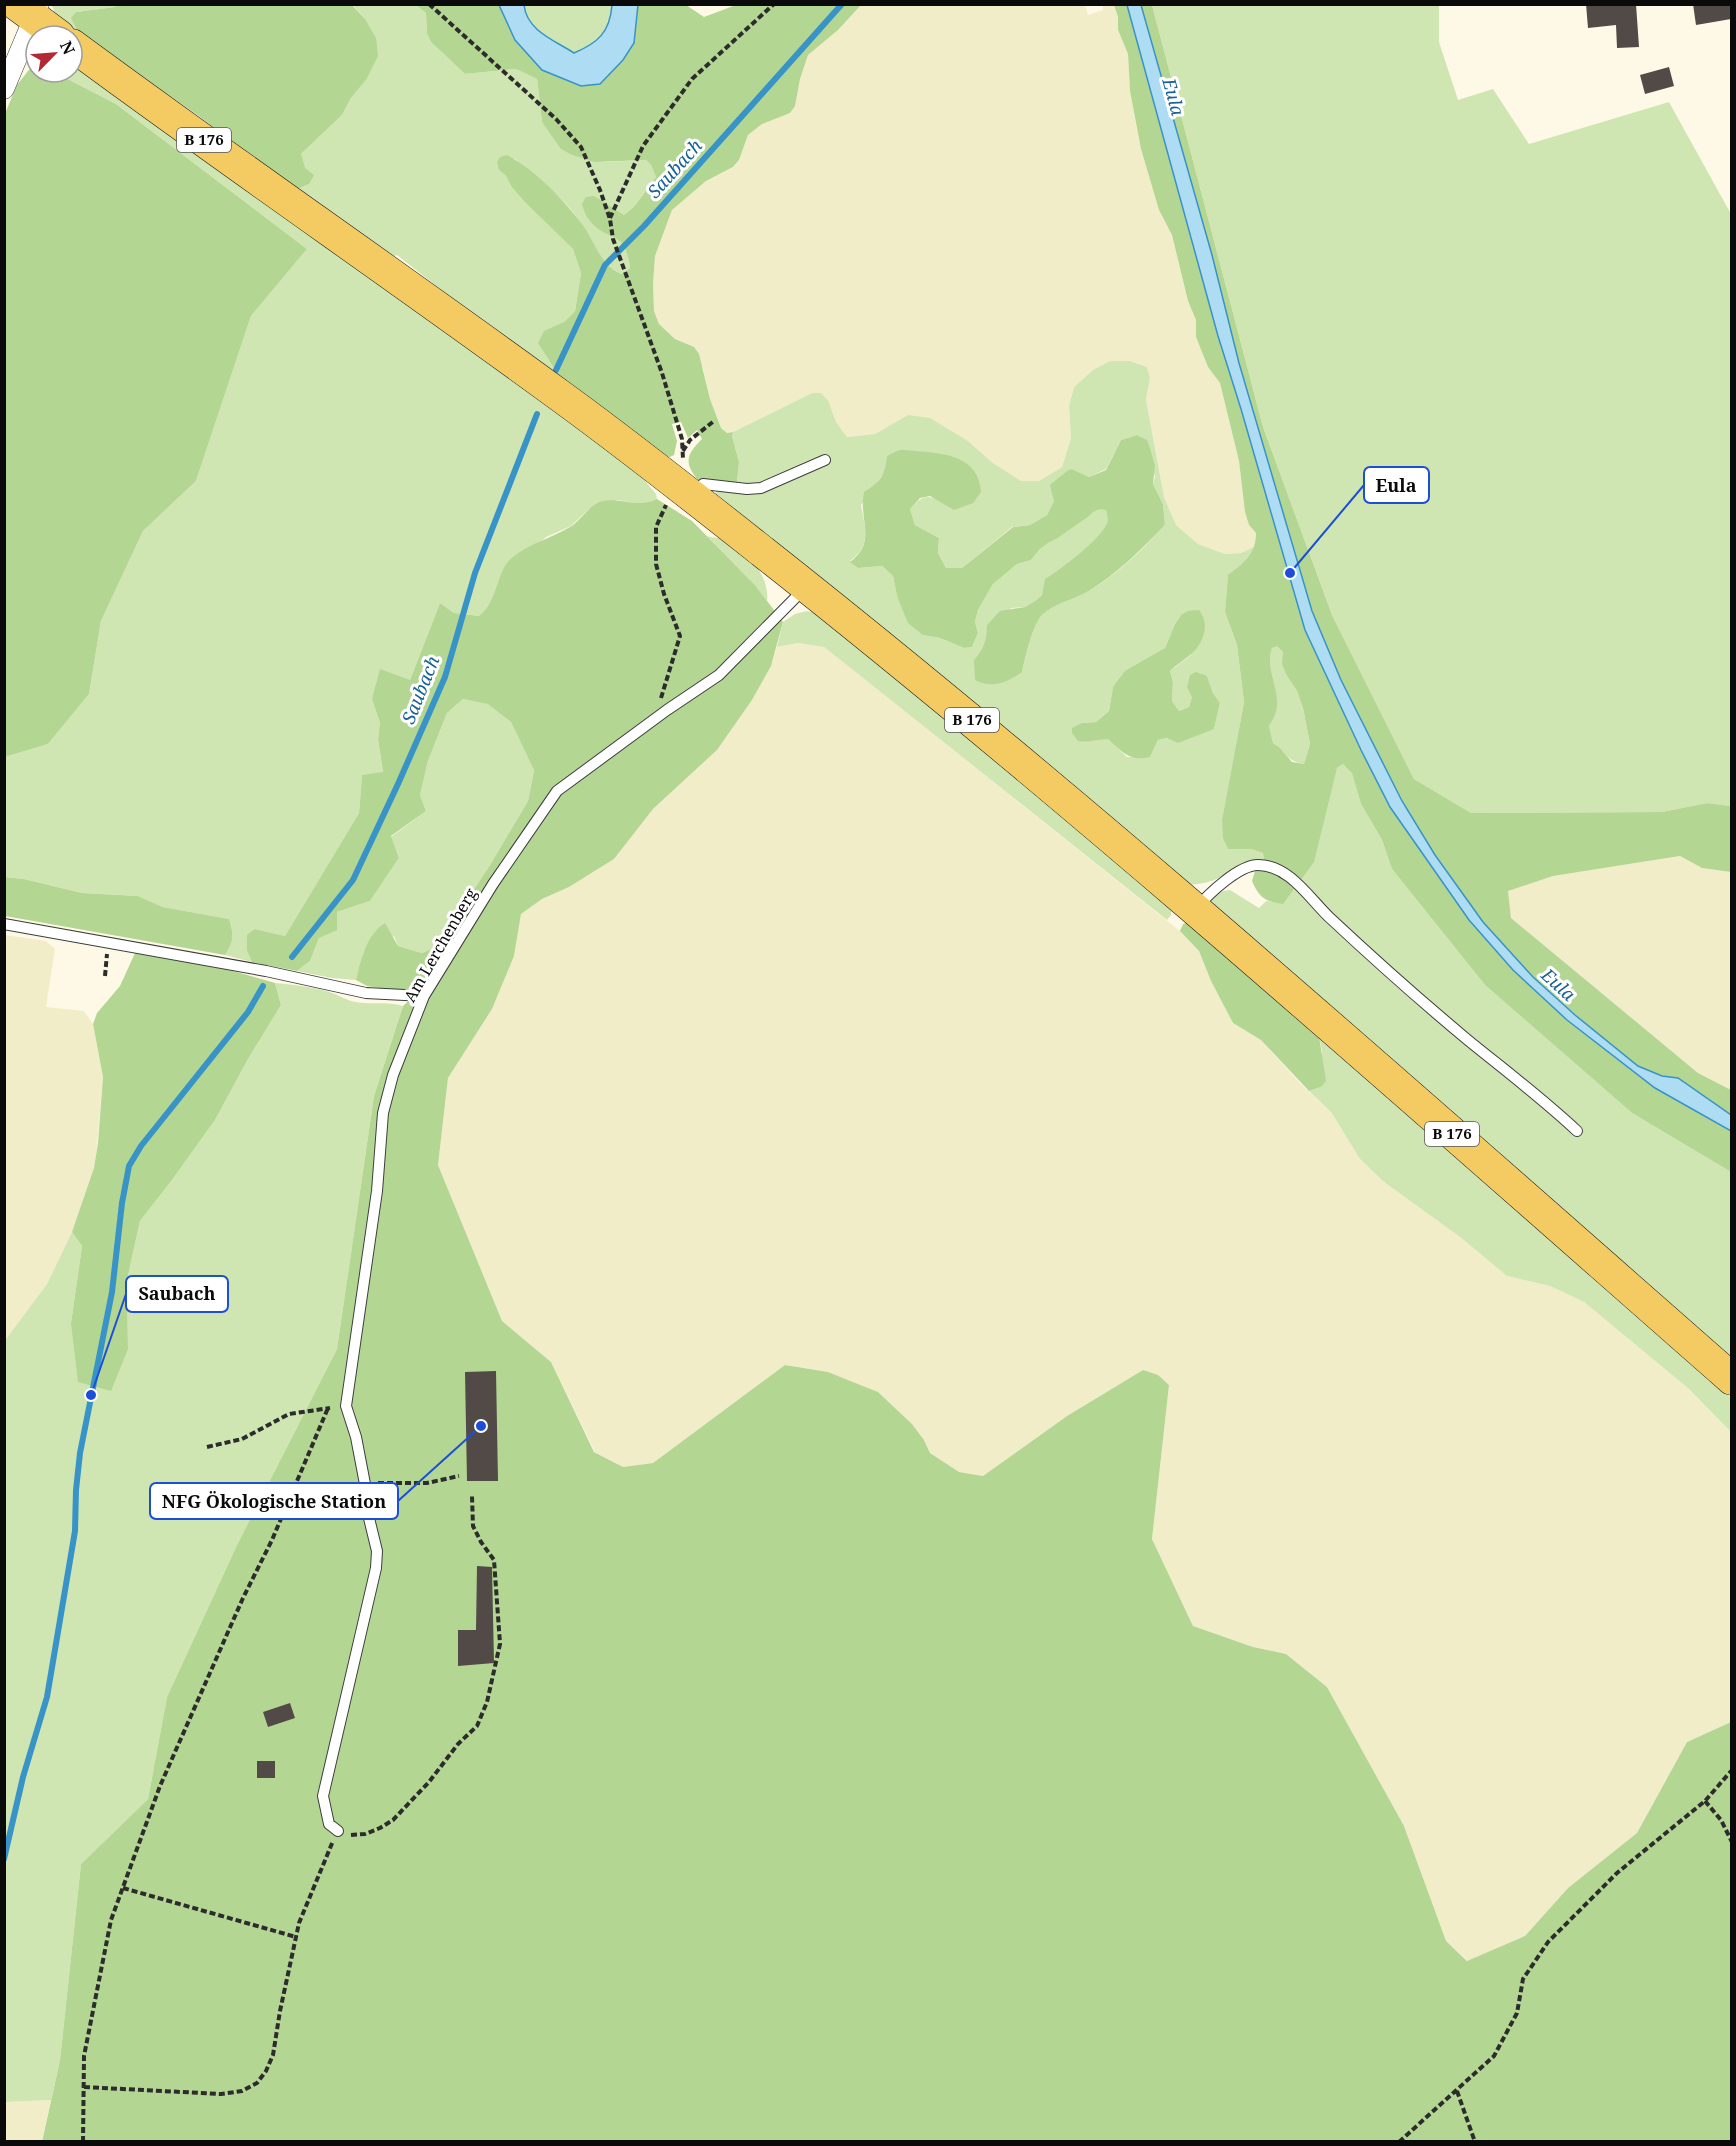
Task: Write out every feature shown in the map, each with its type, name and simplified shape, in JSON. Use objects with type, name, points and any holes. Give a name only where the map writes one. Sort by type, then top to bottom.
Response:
[{"type":"main road","points":[[30,9],[46,24]]},
{"type":"main road","name":"B 176","points":[[84,54],[561,396],[807,587],[998,741],[1196,909],[1731,1379]]},
{"type":"street","points":[[4,89],[30,9]]},
{"type":"lane","points":[[683,489],[703,484],[747,489],[768,486],[825,460]]},
{"type":"lane","name":"Am Lerchenberg","points":[[338,1831],[329,1824],[323,1796],[376,1568],[377,1551],[367,1510],[365,1484],[356,1437],[346,1406],[377,1191],[383,1113],[393,1074],[424,996],[493,884],[557,792],[667,710],[719,675],[807,587]]},
{"type":"lane","points":[[1196,909],[1217,886],[1245,869],[1257,865],[1281,870],[1367,953],[1468,1040],[1552,1107],[1577,1131]]},
{"type":"lane","points":[[4,924],[266,971],[366,993],[424,996]]},
{"type":"path","points":[[429,4],[556,119],[581,147],[593,171],[610,219],[613,239],[662,373],[682,440],[683,451],[683,489],[656,527],[656,564],[664,594],[680,636],[661,697],[667,710]]},
{"type":"path","points":[[610,219],[643,146],[692,80],[774,4]]},
{"type":"path","points":[[683,451],[690,440],[714,421]]},
{"type":"path","points":[[207,1447],[242,1439],[290,1414],[346,1406]]},
{"type":"path","points":[[83,2142],[84,2056],[111,1920],[160,1786],[243,1598],[272,1540],[328,1408]]},
{"type":"path","points":[[365,1484],[427,1483],[459,1476]]},
{"type":"path","points":[[84,2087],[221,2094],[242,2091],[256,2083],[266,2071],[273,2055],[296,1937],[309,1896],[338,1831],[348,1835],[365,1834],[393,1820],[429,1782],[458,1744],[477,1726],[487,1702],[500,1644],[494,1560],[473,1526],[472,1496]]},
{"type":"path","points":[[1399,2142],[1494,2056],[1517,2013],[1523,1979],[1548,1942],[1617,1873],[1705,1801],[1731,1770]]},
{"type":"path","points":[[1705,1801],[1721,1820],[1731,1842]]},
{"type":"path","points":[[123,1888],[296,1937]]},
{"type":"path","points":[[1457,2091],[1475,2142]]},
{"type":"shaded area","points":[[861,5],[1085,5],[1088,15],[1103,10],[1103,5],[1114,5],[1118,17],[1118,30],[1128,54],[1130,91],[1141,149],[1159,210],[1172,235],[1188,301],[1196,320],[1196,337],[1208,367],[1220,383],[1239,461],[1245,512],[1249,525],[1256,533],[1256,546],[1241,553],[1225,554],[1198,544],[1176,525],[1164,497],[1146,398],[1150,378],[1147,367],[1130,361],[1093,370],[1074,387],[1069,406],[1071,438],[1062,467],[1039,481],[1021,481],[993,463],[968,441],[908,415],[875,434],[847,437],[836,422],[828,400],[821,393],[812,393],[733,432],[727,433],[721,428],[710,399],[703,368],[684,343],[675,339],[659,324],[654,311],[655,256],[672,210],[706,181],[734,167],[748,135],[762,124],[800,79],[808,55],[838,30]]},
{"type":"shaded area","points":[[798,643],[824,647],[1180,931],[1199,951],[1211,981],[1233,1023],[1261,1040],[1301,1084],[1331,1112],[1360,1159],[1384,1182],[1460,1237],[1507,1276],[1550,1286],[1584,1302],[1689,1389],[1731,1432],[1731,1722],[1687,1742],[1637,1833],[1568,1888],[1525,1936],[1468,1961],[1446,1941],[1404,1826],[1327,1687],[1286,1654],[1253,1647],[1193,1626],[1152,1539],[1169,1385],[1143,1370],[1067,1416],[983,1476],[959,1472],[930,1453],[912,1424],[878,1392],[828,1372],[785,1365],[653,1463],[623,1467],[595,1452],[551,1362],[502,1321],[438,1165],[448,1078],[492,1009],[514,956],[521,914],[542,899],[569,887],[614,859],[653,809],[717,750],[752,700],[771,666],[777,647]]},
{"type":"shaded area","points":[[1680,856],[1702,868],[1731,872],[1731,1090],[1698,1073],[1511,918],[1507,891],[1553,876]]},
{"type":"shaded area","points":[[5,935],[46,941],[55,949],[46,1007],[84,1011],[93,1024],[103,1077],[95,1168],[84,1202],[47,1284],[5,1342]]},
{"type":"shaded area","points":[[51,2100],[42,2141],[5,2141],[4,2102]]},
{"type":"green space","points":[[352,4],[416,5],[426,13],[427,34],[431,42],[465,74],[516,69],[537,79],[542,122],[572,155],[604,162],[646,160],[651,165],[656,177],[624,215],[611,207],[604,231],[620,241],[626,249],[630,268],[622,274],[604,261],[570,208],[515,159],[499,170],[506,176],[511,186],[573,249],[581,273],[575,311],[564,322],[553,365],[560,377],[547,373],[397,255],[394,256],[372,243],[298,189],[309,184],[300,155],[342,115],[351,98],[366,80],[365,19]]},
{"type":"green space","points":[[52,5],[118,5],[76,12],[77,24],[65,24],[57,19]]},
{"type":"green space","points":[[118,5],[352,5],[365,19],[376,38],[378,56],[366,80],[351,98],[342,115],[301,154],[305,168],[314,175],[309,184],[298,189],[84,36],[84,24],[74,24],[71,18],[76,12]]},
{"type":"green space","points":[[416,5],[499,5],[515,40],[600,84],[623,60],[634,43],[638,5],[686,5],[704,17],[736,5],[861,5],[838,30],[808,55],[800,79],[795,106],[790,113],[762,124],[748,135],[739,160],[733,167],[706,181],[672,210],[655,256],[654,311],[659,324],[675,339],[694,347],[699,354],[710,399],[721,428],[727,433],[733,432],[739,462],[737,482],[698,480],[690,468],[689,458],[702,439],[697,430],[688,438],[681,422],[672,424],[677,441],[674,455],[670,457],[656,453],[604,413],[589,397],[560,377],[538,343],[544,331],[564,322],[575,311],[581,273],[573,249],[526,203],[499,170],[497,162],[500,157],[507,155],[518,161],[548,186],[582,224],[603,259],[622,274],[630,268],[624,247],[620,241],[591,222],[582,204],[586,197],[594,196],[624,215],[656,177],[651,165],[646,160],[595,162],[561,149],[542,122],[537,79],[516,69],[465,74],[431,42],[427,34],[426,13]]},
{"type":"green space","points":[[524,5],[612,5],[609,22],[601,35],[590,45],[574,53],[536,28],[530,22]]},
{"type":"green space","points":[[1114,5],[1152,5],[1263,427],[1332,615],[1414,779],[1471,813],[1662,812],[1707,803],[1731,806],[1731,872],[1702,868],[1680,856],[1553,876],[1508,891],[1511,918],[1698,1073],[1731,1090],[1731,1172],[1632,1113],[1485,985],[1392,869],[1382,840],[1361,804],[1352,773],[1343,764],[1337,768],[1314,862],[1283,904],[1264,898],[1252,881],[1255,871],[1264,860],[1263,853],[1251,849],[1228,849],[1223,838],[1222,820],[1244,702],[1237,645],[1225,612],[1228,575],[1244,562],[1251,552],[1256,533],[1249,525],[1245,512],[1239,461],[1220,383],[1208,367],[1196,337],[1196,320],[1188,301],[1172,235],[1159,210],[1141,149],[1130,91],[1128,54],[1118,30],[1118,17]],"holes":[[[1277,646],[1283,652],[1282,664],[1297,691],[1303,708],[1310,744],[1304,764],[1292,762],[1273,743],[1269,726],[1275,716],[1277,706],[1270,658],[1272,648]]]},
{"type":"green space","points":[[1152,5],[1439,5],[1439,42],[1458,100],[1493,89],[1529,144],[1669,102],[1731,214],[1731,806],[1707,803],[1662,812],[1471,813],[1414,779],[1332,615],[1263,427]]},
{"type":"green space","points":[[84,71],[636,470],[656,494],[657,499],[642,505],[618,500],[589,509],[571,526],[546,537],[498,583],[488,610],[479,616],[454,613],[440,603],[410,680],[372,699],[380,723],[378,739],[383,773],[362,775],[359,813],[285,936],[255,929],[247,951],[252,962],[225,955],[232,938],[229,919],[163,907],[138,896],[82,893],[24,879],[5,877],[5,757],[48,744],[89,694],[101,621],[143,531],[196,481],[251,316],[307,249],[116,104],[77,84],[84,84]]},
{"type":"green space","points":[[24,76],[24,84],[77,84],[116,104],[307,249],[251,316],[196,481],[143,531],[101,621],[89,694],[48,744],[5,757],[4,116],[17,85]]},
{"type":"green space","points":[[1110,361],[1130,361],[1147,367],[1150,378],[1146,399],[1164,497],[1176,525],[1198,544],[1225,554],[1241,553],[1256,546],[1247,561],[1228,576],[1225,612],[1237,645],[1244,702],[1222,821],[1228,849],[1251,849],[1263,853],[1264,860],[1249,861],[1205,883],[1190,885],[1000,724],[712,496],[718,491],[752,494],[753,484],[737,482],[739,462],[733,432],[812,393],[821,393],[828,400],[836,422],[847,437],[875,434],[908,415],[930,418],[968,441],[993,463],[1021,481],[1039,481],[1062,467],[1071,438],[1069,406],[1074,387],[1093,370]],"holes":[[[1137,435],[1146,440],[1155,477],[1153,484],[1163,504],[1165,525],[1109,578],[1042,615],[1027,650],[1022,672],[981,653],[987,639],[987,625],[1012,608],[1025,607],[1042,595],[1046,579],[1099,535],[1108,520],[1107,510],[1101,509],[1094,512],[1048,543],[1031,560],[1017,564],[993,584],[978,610],[975,622],[978,633],[972,647],[964,648],[940,638],[923,635],[897,596],[893,576],[882,566],[858,568],[850,561],[862,549],[864,542],[865,529],[861,505],[900,450],[915,452],[941,501],[931,497],[918,501],[910,509],[915,525],[939,538],[938,553],[946,568],[962,568],[1012,527],[1030,525],[1047,515],[1054,501],[1061,476],[1068,470],[1072,469],[1089,477],[1106,469],[1121,440]],[[1181,615],[1191,655],[1170,671],[1173,682],[1172,701],[1179,711],[1189,707],[1192,697],[1207,676],[1213,693],[1220,703],[1214,729],[1158,740],[1150,757],[1127,757],[1108,739],[1097,739],[1082,723],[1096,722],[1109,711],[1113,687],[1165,648]]]},
{"type":"green space","points":[[1137,435],[1147,440],[1149,445],[1155,466],[1153,484],[1163,504],[1165,525],[1138,553],[1109,577],[1087,592],[1053,607],[1042,615],[1027,650],[1022,672],[1011,679],[994,684],[975,680],[974,660],[984,644],[987,625],[1000,611],[1025,607],[1042,595],[1045,579],[1081,552],[1099,535],[1108,520],[1106,510],[1101,509],[1094,512],[1048,543],[1031,560],[1017,564],[993,584],[978,610],[975,622],[978,633],[972,647],[964,648],[940,638],[923,635],[908,623],[897,596],[893,576],[882,566],[858,568],[850,562],[863,546],[865,538],[864,492],[881,478],[887,456],[895,452],[904,450],[948,455],[967,464],[974,471],[979,480],[981,492],[973,503],[954,510],[930,496],[920,498],[910,509],[915,525],[939,538],[938,553],[946,568],[962,568],[1013,527],[1030,525],[1047,515],[1054,501],[1050,485],[1068,470],[1072,469],[1089,477],[1106,470],[1121,440]]},
{"type":"green space","points":[[657,499],[692,521],[755,585],[783,622],[771,666],[752,700],[717,750],[653,809],[614,859],[569,887],[542,899],[521,914],[514,956],[492,1009],[448,1078],[438,1165],[502,1321],[551,1362],[594,1452],[623,1467],[653,1463],[785,1365],[828,1372],[878,1392],[912,1424],[930,1453],[959,1472],[983,1476],[1067,1416],[1143,1370],[1158,1375],[1169,1385],[1152,1539],[1193,1626],[1253,1647],[1286,1654],[1327,1687],[1404,1826],[1446,1941],[1467,1961],[1525,1936],[1568,1888],[1637,1833],[1687,1742],[1731,1722],[1731,2141],[42,2142],[60,2060],[81,1864],[148,1799],[167,1697],[237,1545],[337,1349],[374,1096],[403,1006],[416,994],[367,986],[356,980],[362,956],[373,934],[385,923],[398,946],[422,953],[437,946],[490,865],[528,801],[534,770],[511,722],[488,704],[463,699],[447,713],[428,761],[420,795],[426,811],[391,836],[399,858],[370,901],[337,912],[337,930],[319,938],[310,961],[297,971],[252,962],[247,951],[247,935],[255,929],[285,936],[359,813],[362,775],[383,772],[378,739],[380,723],[372,699],[380,669],[410,680],[440,603],[454,613],[479,616],[490,603],[507,562],[520,552],[570,527],[603,501],[642,503]]},
{"type":"green space","points":[[707,536],[731,542],[752,559],[762,575],[767,601],[755,585]]},
{"type":"green space","points":[[1199,610],[1203,616],[1204,635],[1194,651],[1170,671],[1173,682],[1172,701],[1179,711],[1189,707],[1192,697],[1187,687],[1190,675],[1196,672],[1207,676],[1213,693],[1220,703],[1214,729],[1178,743],[1167,738],[1158,740],[1150,757],[1143,758],[1127,755],[1108,739],[1078,741],[1072,733],[1072,728],[1082,723],[1096,722],[1109,711],[1113,687],[1125,671],[1165,648],[1181,615],[1188,611]]},
{"type":"green space","points":[[807,611],[816,613],[832,624],[1171,908],[1171,915],[1167,920],[824,647],[798,643],[777,647],[783,622],[795,614]]},
{"type":"green space","points":[[1277,645],[1283,652],[1287,676],[1297,691],[1303,708],[1310,744],[1304,764],[1290,759],[1273,743],[1269,726],[1277,707],[1270,658],[1272,648]]},
{"type":"green space","points":[[463,699],[488,703],[511,722],[534,769],[528,801],[490,865],[437,946],[422,953],[398,946],[394,936],[364,951],[356,980],[297,971],[310,961],[319,938],[337,912],[370,901],[399,858],[391,837],[426,811],[420,795],[428,761],[447,713]]},
{"type":"green space","points":[[1343,764],[1352,772],[1361,804],[1382,840],[1392,869],[1485,985],[1632,1113],[1731,1172],[1731,1362],[1210,903],[1218,893],[1230,890],[1259,908],[1266,901],[1283,903],[1337,768]]},
{"type":"green space","points":[[5,877],[24,879],[82,893],[138,896],[163,907],[229,919],[232,942],[225,955],[5,916]]},
{"type":"green space","points":[[1189,922],[1319,1036],[1326,1081],[1321,1087],[1309,1091],[1261,1040],[1233,1023],[1211,981],[1199,951],[1180,931],[1183,924]]},
{"type":"green space","points":[[135,953],[226,969],[275,983],[281,1005],[215,1120],[140,1221],[127,1280],[128,1349],[111,1391],[78,1382],[71,1323],[82,1246],[72,1232],[94,1168],[98,1143],[103,1077],[93,1024],[97,1013],[120,986]]},
{"type":"green space","points":[[275,983],[320,990],[353,1001],[403,1006],[374,1096],[337,1349],[237,1545],[167,1697],[148,1799],[81,1864],[60,2060],[51,2100],[5,2102],[4,1342],[47,1284],[72,1232],[82,1246],[71,1323],[128,1349],[127,1280],[140,1221],[215,1120],[281,1005]]},
{"type":"green space","points":[[1319,1036],[1731,1398],[1731,1432],[1689,1389],[1584,1302],[1550,1286],[1507,1276],[1460,1237],[1384,1182],[1360,1159],[1331,1112],[1309,1091],[1321,1087],[1322,1051]]},
{"type":"water","points":[[499,5],[524,5],[530,22],[536,28],[574,53],[596,41],[601,35],[609,22],[612,5],[638,5],[634,43],[623,60],[600,84],[581,86],[542,70],[515,40]]},
{"type":"water","points":[[1127,5],[1141,5],[1212,255],[1239,363],[1312,611],[1341,680],[1402,801],[1435,855],[1483,922],[1533,977],[1575,1015],[1638,1066],[1662,1076],[1678,1078],[1731,1115],[1731,1131],[1655,1088],[1567,1020],[1513,970],[1469,920],[1390,807],[1305,630],[1218,336]]},
{"type":"building","points":[[1586,4],[1636,4],[1639,47],[1617,48],[1616,25],[1588,28]]},
{"type":"building","points":[[1693,4],[1731,4],[1731,19],[1696,25]]},
{"type":"building","points":[[1669,67],[1674,86],[1645,94],[1640,75]]},
{"type":"building","points":[[496,1371],[498,1481],[467,1481],[465,1372]]},
{"type":"building","points":[[477,1566],[492,1567],[494,1663],[458,1666],[458,1630],[476,1630]]},
{"type":"building","points":[[290,1703],[295,1718],[268,1727],[263,1712]]},
{"type":"building","points":[[257,1761],[275,1761],[275,1778],[257,1778]]},
{"type":"waterway","name":"Saubach","points":[[556,370],[605,265],[644,226],[842,4]]},
{"type":"waterway","name":"Saubach","points":[[292,957],[353,880],[398,784],[445,677],[475,573],[537,414]]},
{"type":"waterway","name":"Saubach","points":[[4,1859],[23,1777],[47,1697],[75,1531],[80,1453],[112,1292],[122,1203],[129,1166],[141,1146],[248,1012],[263,986]]},
{"type":"place","name":"Eula","points":[[1290,573]]},
{"type":"place","name":"Saubach","points":[[91,1395]]},
{"type":"place","name":"NFG Ökologische Station","points":[[481,1426]]}]
